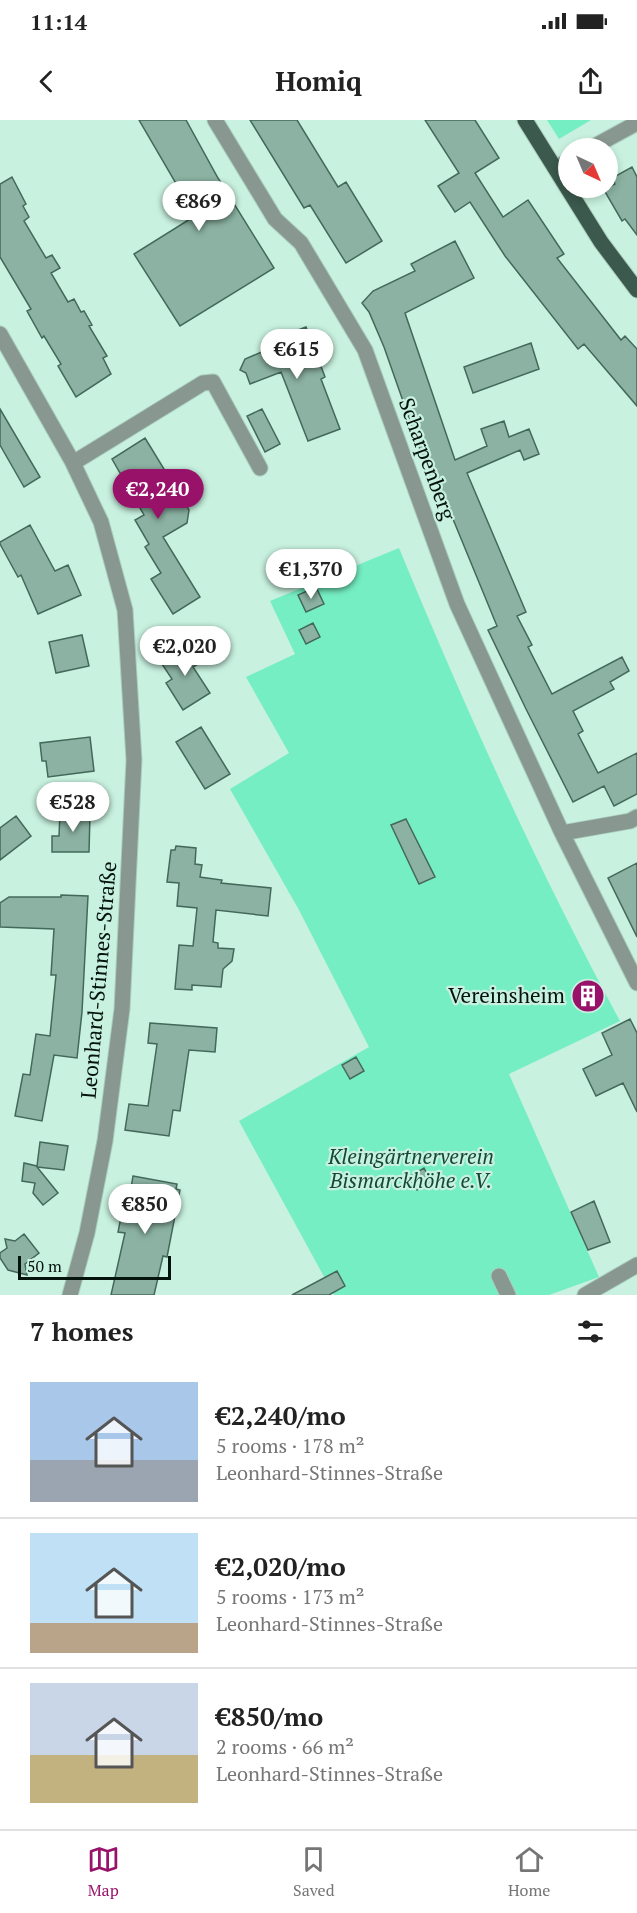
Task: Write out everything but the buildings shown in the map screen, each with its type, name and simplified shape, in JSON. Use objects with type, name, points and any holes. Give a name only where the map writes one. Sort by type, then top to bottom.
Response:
[{"type":"main road","points":[[525,120],[558,160]]},
{"type":"main road","points":[[579,198],[601,242],[637,290]]},
{"type":"street","name":"Scharpenberg","points":[[215,120],[276,219],[302,243],[365,350],[457,604],[562,833],[637,983]]},
{"type":"street","points":[[609,138],[637,123]]},
{"type":"street","name":"Leonhard-Stinnes-Straße","points":[[0,334],[73,463],[101,522],[126,610],[134,760],[122,1009],[105,1141],[87,1233],[70,1295]]},
{"type":"street","points":[[73,463],[203,383],[213,382],[260,468]]},
{"type":"street","points":[[562,833],[637,817]]},
{"type":"street","points":[[585,1295],[637,1265]]},
{"type":"street","points":[[499,1276],[508,1295]]},
{"type":"green space","points":[[547,120],[591,120],[561,138],[558,138]]},
{"type":"green space","name":"Kleingärtnerverein Bismarckhöhe e.V.","points":[[399,548],[503,787],[620,1021],[509,1074],[599,1277],[549,1295],[334,1295],[239,1121],[369,1047],[299,910],[230,789],[289,753],[246,677],[295,654],[270,601]]},
{"type":"place","name":"Vereinsheim","points":[[588,996]]}]
